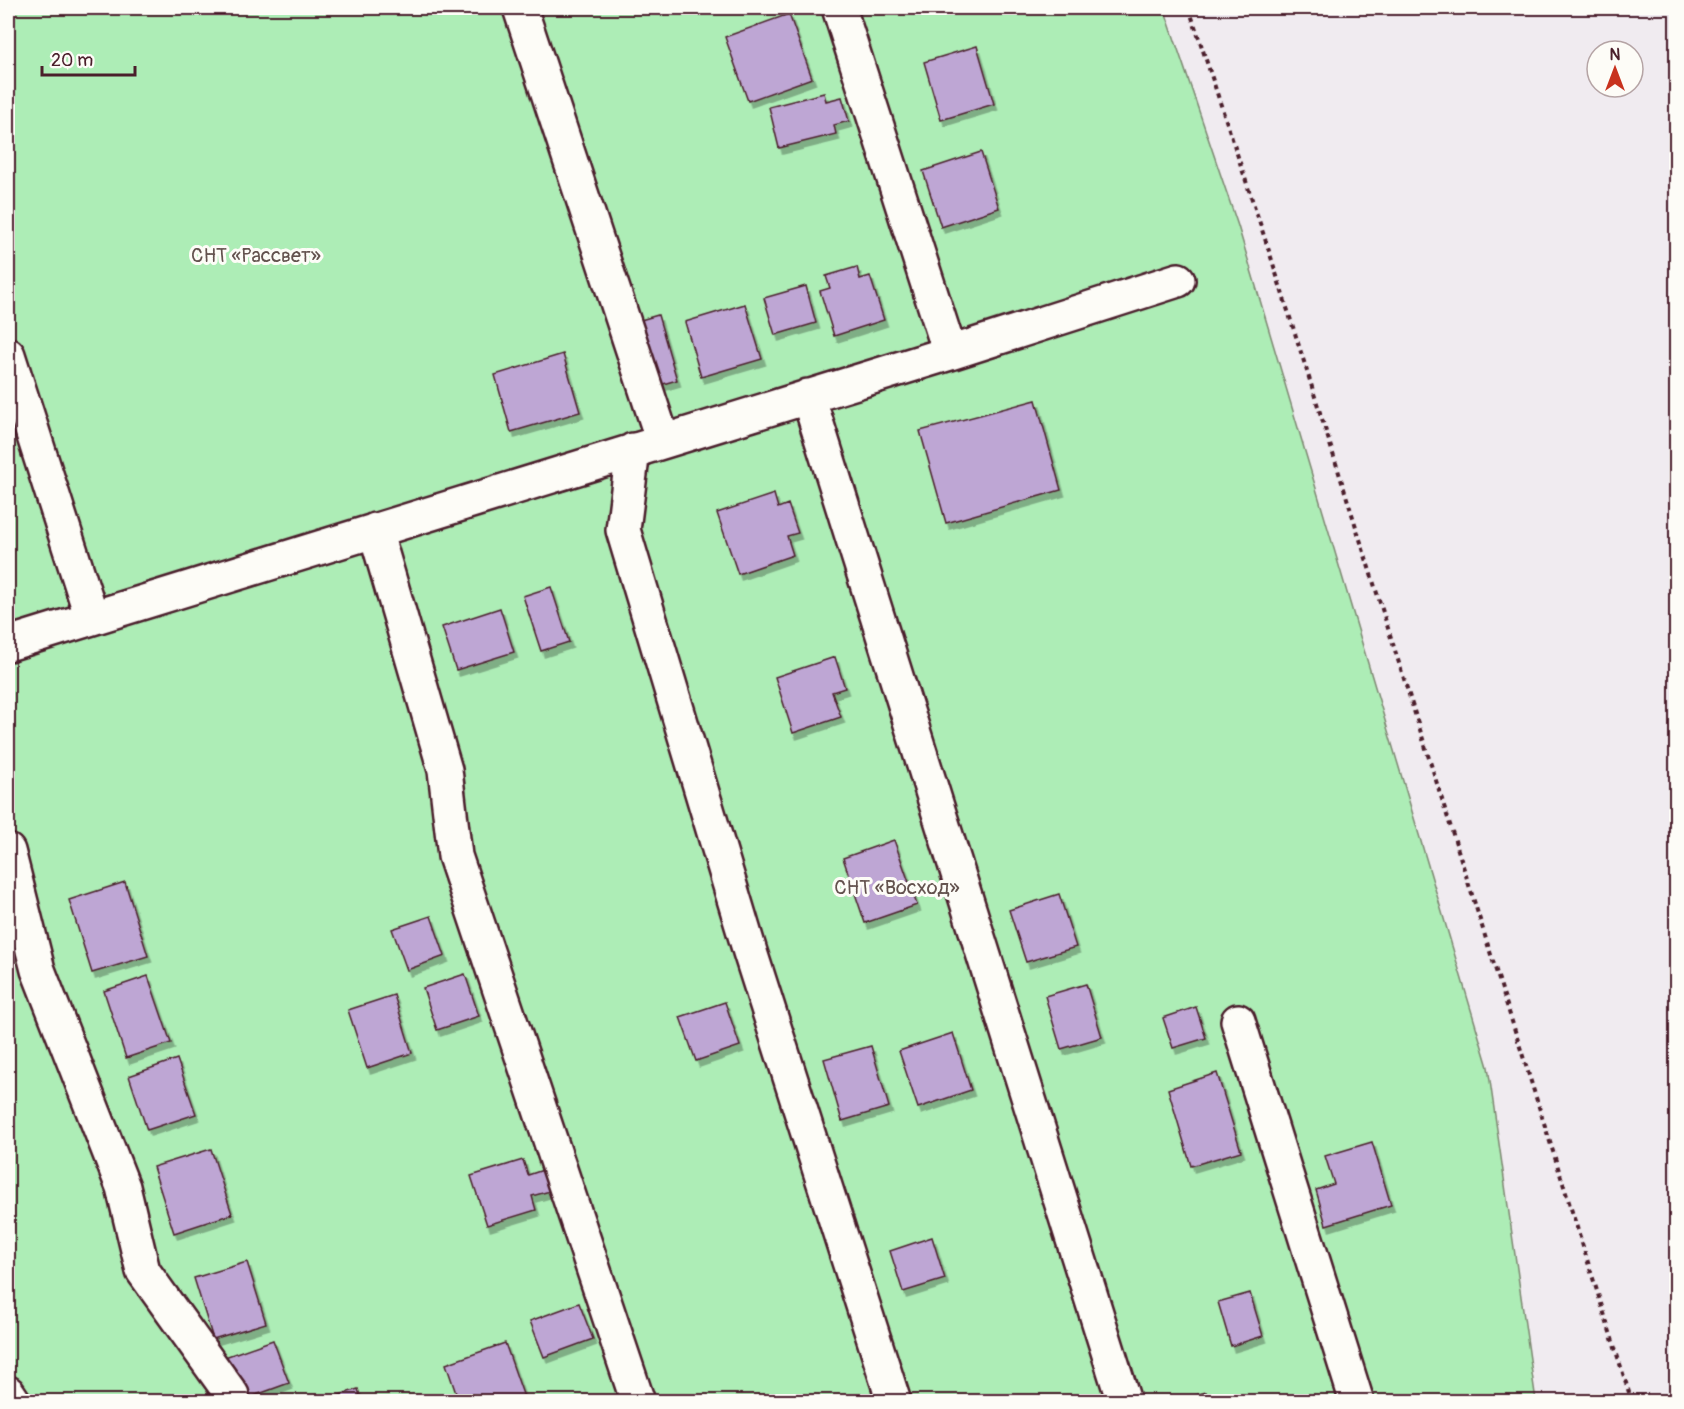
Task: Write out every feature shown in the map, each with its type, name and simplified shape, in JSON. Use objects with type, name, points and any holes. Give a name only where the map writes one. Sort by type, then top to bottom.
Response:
[{"type":"lane","points":[[520,8],[648,446],[623,530],[750,952],[894,1401]]},
{"type":"lane","points":[[839,8],[950,353]]},
{"type":"lane","points":[[8,644],[950,353],[1178,280]]},
{"type":"lane","points":[[8,354],[92,618]]},
{"type":"lane","points":[[808,396],[1124,1401]]},
{"type":"lane","points":[[375,530],[445,770],[455,856],[638,1401]]},
{"type":"lane","points":[[8,851],[38,970],[123,1186],[143,1271],[232,1395],[233,1401]]},
{"type":"lane","points":[[1238,1021],[1357,1401]]},
{"type":"lane","points":[[8,1394],[14,1401]]},
{"type":"path","points":[[1189,8],[1270,254],[1632,1401]]},
{"type":"green space","name":"СНТ «Восход»","points":[[8,8],[1164,8],[1238,226],[1488,1067],[1536,1401],[8,1401]]},
{"type":"building","points":[[789,14],[812,78],[748,101],[725,37]]},
{"type":"building","points":[[977,46],[994,104],[941,120],[924,62]]},
{"type":"building","points":[[824,93],[826,101],[842,97],[849,121],[834,125],[836,134],[779,148],[769,107]]},
{"type":"building","points":[[981,152],[999,208],[941,227],[923,171]]},
{"type":"building","points":[[857,267],[860,279],[870,276],[884,320],[834,336],[820,291],[830,288],[826,276]]},
{"type":"building","points":[[806,286],[816,323],[775,335],[764,298]]},
{"type":"building","points":[[745,304],[762,359],[701,377],[685,322]]},
{"type":"building","points":[[658,315],[677,380],[639,391],[620,326]]},
{"type":"building","points":[[563,354],[580,412],[511,432],[495,375]]},
{"type":"building","points":[[1036,400],[1061,490],[946,523],[920,431]]},
{"type":"building","points":[[774,494],[778,508],[788,504],[798,533],[787,536],[793,555],[738,574],[717,513]]},
{"type":"building","points":[[551,587],[569,642],[541,651],[523,596]]},
{"type":"building","points":[[500,608],[514,652],[456,670],[442,627]]},
{"type":"building","points":[[835,657],[845,688],[832,692],[841,717],[793,733],[775,677]]},
{"type":"building","points":[[894,840],[917,905],[865,923],[843,858]]},
{"type":"building","points":[[125,882],[148,956],[92,973],[69,900]]},
{"type":"building","points":[[1059,894],[1076,947],[1026,962],[1009,910]]},
{"type":"building","points":[[431,916],[445,956],[407,970],[392,929]]},
{"type":"building","points":[[465,974],[479,1016],[437,1030],[423,988]]},
{"type":"building","points":[[148,976],[171,1043],[126,1058],[104,991]]},
{"type":"building","points":[[1086,984],[1102,1037],[1061,1049],[1045,996]]},
{"type":"building","points":[[394,995],[412,1053],[367,1068],[348,1010]]},
{"type":"building","points":[[725,1002],[740,1046],[696,1061],[680,1017]]},
{"type":"building","points":[[1196,1007],[1206,1038],[1173,1048],[1163,1018]]},
{"type":"building","points":[[953,1033],[971,1090],[918,1108],[899,1051]]},
{"type":"building","points":[[871,1046],[889,1107],[842,1121],[824,1059]]},
{"type":"building","points":[[177,1059],[196,1114],[147,1130],[129,1076]]},
{"type":"building","points":[[1217,1073],[1241,1151],[1191,1166],[1168,1089]]},
{"type":"building","points":[[1372,1142],[1391,1205],[1326,1225],[1316,1190],[1334,1184],[1325,1156]]},
{"type":"building","points":[[211,1149],[232,1214],[174,1233],[153,1167]]},
{"type":"building","points":[[523,1160],[528,1175],[543,1170],[550,1191],[532,1196],[536,1210],[487,1225],[471,1176]]},
{"type":"building","points":[[932,1237],[945,1279],[903,1292],[890,1251]]},
{"type":"building","points":[[247,1262],[266,1323],[213,1339],[194,1278]]},
{"type":"building","points":[[1250,1293],[1263,1336],[1231,1346],[1218,1302]]},
{"type":"building","points":[[579,1303],[593,1339],[544,1357],[530,1321]]},
{"type":"building","points":[[273,1340],[289,1383],[237,1402],[222,1358]]},
{"type":"building","points":[[505,1343],[525,1400],[519,1402],[459,1402],[446,1364]]},
{"type":"building","points":[[358,1389],[362,1402],[318,1402]]},
{"type":"building","points":[[1206,1392],[1209,1402],[1174,1402]]},
{"type":"park label","name":"СНТ «Рассвет»","points":[[256,255]]}]
